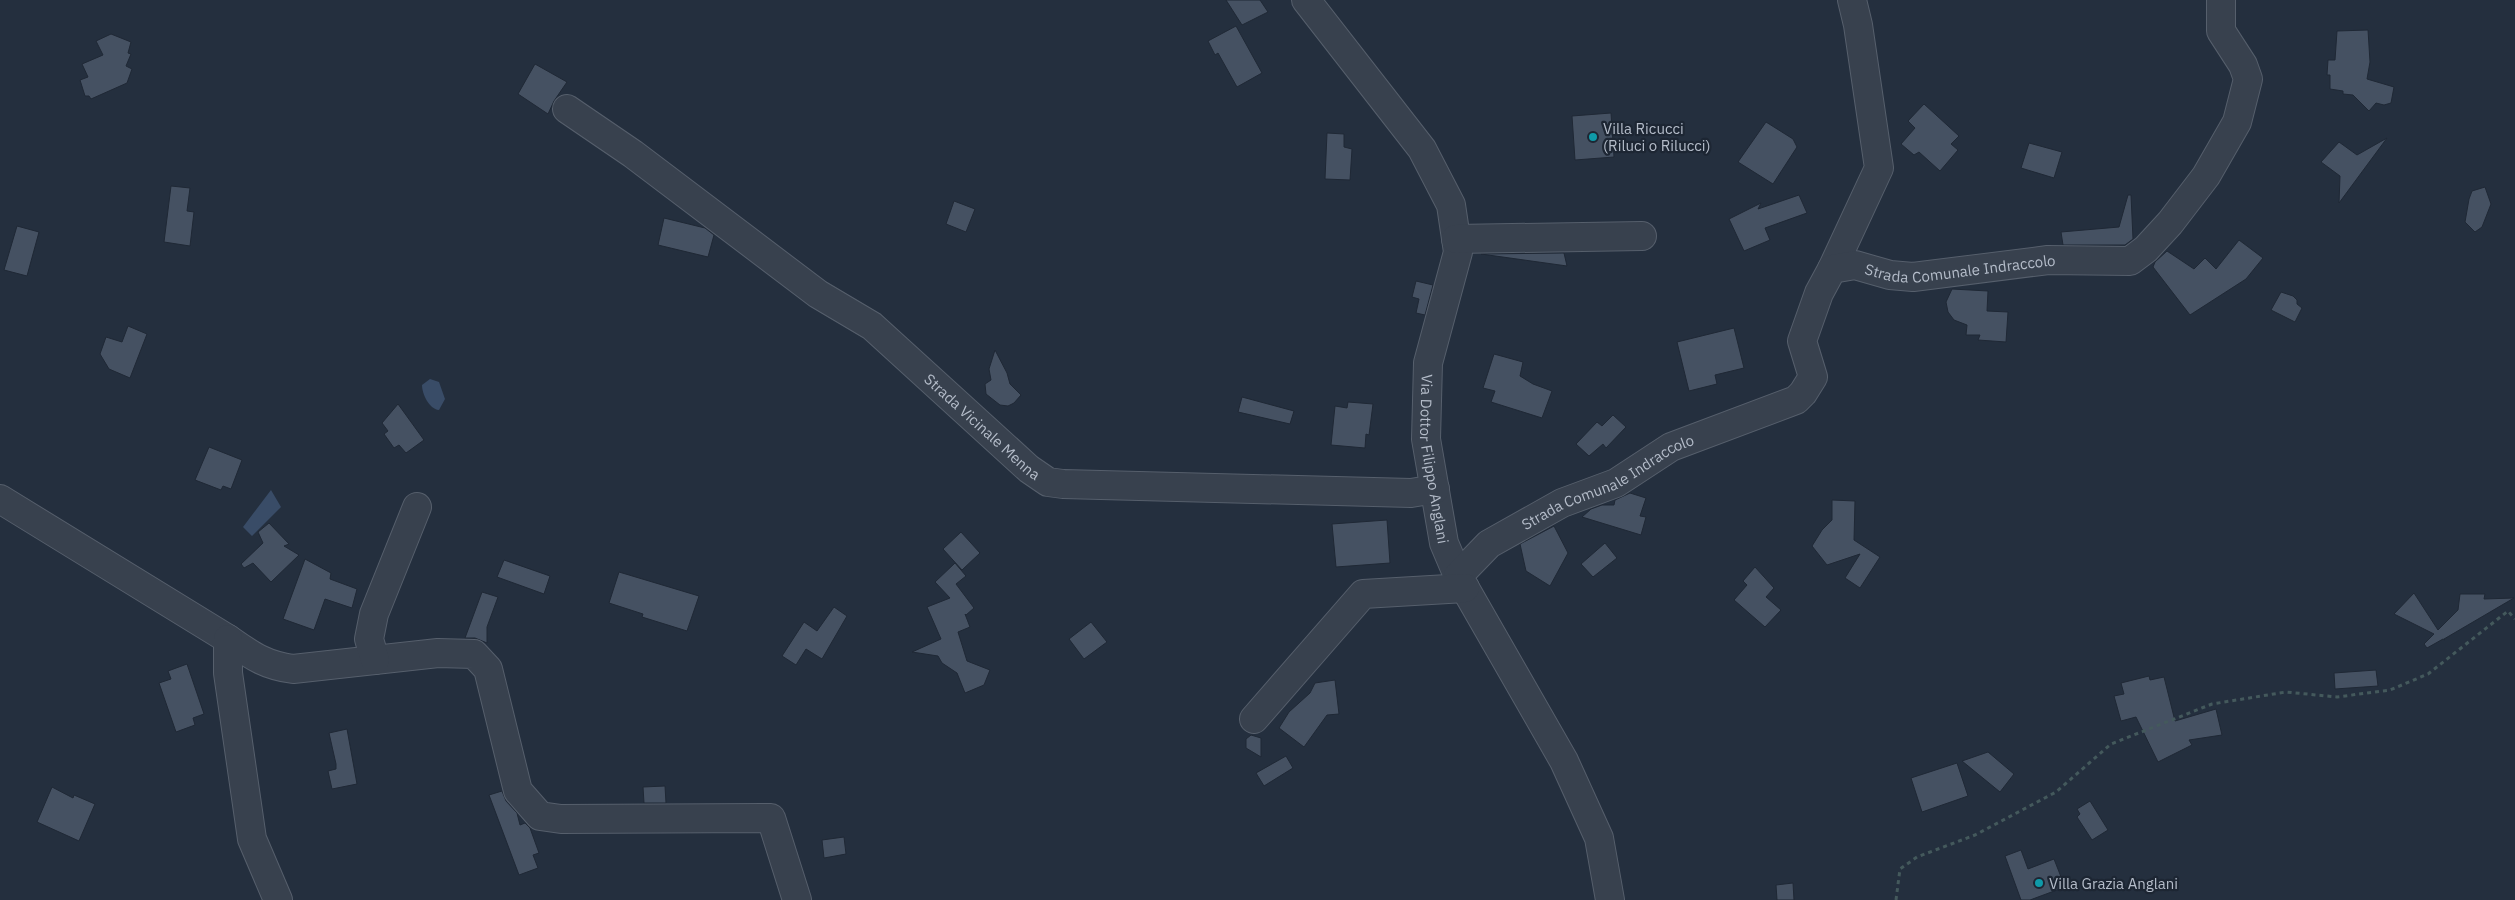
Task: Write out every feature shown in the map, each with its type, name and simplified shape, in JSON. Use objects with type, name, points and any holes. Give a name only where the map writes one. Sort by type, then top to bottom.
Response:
[{"type":"street","name":"Via Dottor Filippo Anglani","points":[[1306,0],[1422,149],[1451,205],[1458,252],[1428,363],[1426,439],[1444,543],[1462,582],[1564,761],[1599,838],[1610,900]]},
{"type":"street","points":[[1832,269],[1879,168],[1858,25],[1852,0]]},
{"type":"street","name":"Strada Comunale Indraccolo","points":[[1462,582],[1489,544],[1562,503],[1616,483],[1671,447],[1796,400],[1804,393],[1813,377],[1802,341],[1819,293],[1832,269],[1855,265],[1890,275],[1913,277],[2048,260],[2130,261],[2146,250],[2170,223],[2206,176],[2237,122],[2248,79],[2243,65],[2221,31],[2222,0]]},
{"type":"street","name":"Strada Vicinale Menna","points":[[567,109],[633,154],[804,284],[872,326],[1028,469],[1048,482],[1063,484],[1411,493],[1435,489]]},
{"type":"street","points":[[1456,239],[1642,236]]},
{"type":"street","points":[[0,499],[228,639],[255,658],[272,666],[286,668],[438,653],[474,654],[488,669],[518,791],[540,816],[561,819],[771,818],[797,900]]},
{"type":"street","points":[[375,660],[369,640],[374,614],[417,507]]},
{"type":"street","points":[[1254,719],[1363,594],[1462,582]]},
{"type":"street","points":[[228,639],[228,673],[252,839],[278,900]]},
{"type":"path","points":[[1896,900],[1900,869],[1917,857],[1975,835],[2056,792],[2112,744],[2212,704],[2286,692],[2337,697],[2390,690],[2428,674],[2508,611],[2515,619]]},
{"type":"water","points":[[430,379],[439,382],[445,399],[439,410],[429,404],[423,393],[422,385]]},
{"type":"water","points":[[271,490],[281,507],[252,536],[243,527]]},
{"type":"building","points":[[1226,0],[1260,0],[1268,12],[1242,25]]},
{"type":"building","points":[[1236,26],[1262,73],[1237,87],[1218,53],[1215,55],[1208,41]]},
{"type":"building","points":[[2368,30],[2370,62],[2367,79],[2394,87],[2391,103],[2384,105],[2376,103],[2369,111],[2353,95],[2343,94],[2343,91],[2330,89],[2330,75],[2327,75],[2328,60],[2335,60],[2337,31]]},
{"type":"building","points":[[111,34],[131,42],[128,53],[131,54],[126,66],[132,69],[127,83],[91,99],[89,96],[85,96],[80,80],[88,77],[82,64],[103,55],[96,41]]},
{"type":"building","points":[[535,64],[567,82],[548,114],[518,94]]},
{"type":"building","points":[[1924,104],[1959,136],[1951,144],[1958,150],[1940,171],[1919,152],[1914,155],[1901,144],[1915,128],[1908,121]]},
{"type":"building","name":"Villa Ricucci (Riluci o Rilucci)","points":[[1611,113],[1614,157],[1575,160],[1572,116]]},
{"type":"building","points":[[1766,122],[1793,139],[1797,147],[1773,184],[1738,162]]},
{"type":"building","points":[[1327,133],[1344,134],[1344,147],[1352,149],[1350,180],[1325,179]]},
{"type":"building","points":[[2387,138],[2339,203],[2340,176],[2321,162],[2339,142],[2357,155]]},
{"type":"building","points":[[2029,143],[2062,152],[2054,178],[2021,168]]},
{"type":"building","points":[[171,186],[190,188],[187,211],[194,212],[190,246],[164,242]]},
{"type":"building","points":[[2485,187],[2491,204],[2482,227],[2475,232],[2465,222],[2469,199],[2472,191]]},
{"type":"building","points":[[1799,195],[1807,213],[1765,228],[1770,240],[1744,251],[1729,219],[1761,203],[1758,209]]},
{"type":"building","points":[[2128,195],[2131,195],[2133,239],[2125,245],[2063,245],[2061,232],[2119,227]]},
{"type":"building","points":[[954,201],[975,209],[966,232],[946,224]]},
{"type":"building","points":[[664,218],[705,228],[714,235],[708,257],[658,245]]},
{"type":"building","points":[[17,226],[39,232],[27,276],[4,270]]},
{"type":"building","points":[[2239,240],[2263,258],[2246,279],[2190,315],[2153,267],[2155,262],[2167,251],[2194,269],[2205,258],[2216,269]]},
{"type":"building","points":[[1564,253],[1567,266],[1481,254]]},
{"type":"building","points":[[1416,281],[1433,285],[1425,315],[1416,313],[1419,299],[1412,297]]},
{"type":"building","points":[[1952,289],[1988,291],[1987,311],[2008,312],[2006,342],[1978,340],[1980,335],[1966,335],[1967,325],[1954,320],[1948,312],[1946,302]]},
{"type":"building","points":[[2281,292],[2293,296],[2297,300],[2297,304],[2302,308],[2295,322],[2271,310]]},
{"type":"building","points":[[128,326],[147,334],[130,378],[109,369],[100,354],[106,337],[122,342]]},
{"type":"building","points":[[1734,328],[1744,368],[1715,375],[1717,384],[1689,391],[1677,342]]},
{"type":"building","points":[[995,350],[1007,373],[1010,384],[1021,395],[1014,403],[1008,406],[1000,405],[986,394],[985,384],[991,380],[989,369]]},
{"type":"building","points":[[1494,354],[1523,362],[1520,376],[1533,384],[1552,391],[1542,418],[1491,402],[1495,391],[1483,388]]},
{"type":"building","points":[[1242,397],[1294,411],[1290,424],[1238,412]]},
{"type":"building","points":[[1348,402],[1373,404],[1369,435],[1366,434],[1365,448],[1331,445],[1335,406],[1347,408]]},
{"type":"building","points":[[398,404],[424,440],[406,453],[399,445],[394,448],[384,434],[388,431],[382,423]]},
{"type":"building","points":[[1613,415],[1626,427],[1606,448],[1603,444],[1589,456],[1576,444],[1597,422],[1602,426]]},
{"type":"building","points":[[209,447],[242,460],[231,489],[223,486],[221,490],[195,480]]},
{"type":"building","points":[[1630,493],[1646,498],[1640,516],[1646,517],[1641,535],[1582,517],[1591,509],[1602,505],[1614,505],[1615,500]]},
{"type":"building","points":[[1832,500],[1855,501],[1854,540],[1880,557],[1860,588],[1845,578],[1860,554],[1827,565],[1812,546],[1822,530],[1832,520]]},
{"type":"building","points":[[1387,520],[1390,563],[1336,567],[1332,524]]},
{"type":"building","points":[[269,523],[289,544],[284,546],[299,555],[271,582],[253,563],[244,568],[241,564],[263,543],[258,532]]},
{"type":"building","points":[[1554,526],[1568,553],[1550,586],[1526,571],[1520,544]]},
{"type":"building","points":[[961,532],[980,553],[962,570],[943,549]]},
{"type":"building","points":[[1605,543],[1617,558],[1593,577],[1581,564]]},
{"type":"building","points":[[305,559],[331,573],[330,579],[357,589],[352,608],[325,599],[314,630],[283,619]]},
{"type":"building","points":[[504,560],[550,576],[544,594],[497,577]]},
{"type":"building","points":[[955,563],[966,576],[956,584],[974,608],[965,614],[970,627],[958,632],[967,661],[990,670],[984,685],[965,693],[957,673],[942,663],[938,656],[912,652],[941,639],[927,607],[950,598],[935,582]]},
{"type":"building","points":[[1755,567],[1774,588],[1766,597],[1781,610],[1765,627],[1734,600],[1747,585],[1743,581]]},
{"type":"building","points":[[619,572],[699,596],[687,631],[642,617],[643,614],[609,603]]},
{"type":"building","points":[[482,592],[498,597],[487,627],[487,643],[475,638],[465,638]]},
{"type":"building","points":[[2414,593],[2438,630],[2458,610],[2460,594],[2485,594],[2484,599],[2514,598],[2445,640],[2443,639],[2427,648],[2424,644],[2434,634],[2394,614]]},
{"type":"building","points":[[834,607],[847,616],[822,659],[806,649],[796,665],[782,656],[804,622],[817,631]]},
{"type":"building","points":[[1091,622],[1107,642],[1084,659],[1069,639]]},
{"type":"building","points":[[187,664],[204,714],[193,718],[195,725],[176,732],[159,683],[171,679],[168,671]]},
{"type":"building","points":[[2376,670],[2378,686],[2335,689],[2334,673]]},
{"type":"building","points":[[2149,676],[2150,680],[2164,677],[2175,721],[2216,709],[2222,735],[2189,740],[2192,745],[2158,762],[2136,717],[2121,721],[2114,696],[2124,694],[2121,683]]},
{"type":"building","points":[[1335,680],[1339,714],[1327,715],[1304,747],[1279,728],[1289,712],[1310,693],[1315,683]]},
{"type":"building","points":[[347,729],[357,784],[332,789],[328,771],[336,769],[336,764],[329,733]]},
{"type":"building","points":[[1251,735],[1261,738],[1261,757],[1246,748],[1246,739]]},
{"type":"building","points":[[1988,752],[2014,774],[2000,792],[1962,761]]},
{"type":"building","points":[[1286,756],[1293,768],[1264,786],[1256,773]]},
{"type":"building","points":[[1957,763],[1968,796],[1922,812],[1911,778]]},
{"type":"building","points":[[665,786],[666,803],[644,803],[643,787]]},
{"type":"building","points":[[52,787],[73,798],[74,795],[95,804],[79,841],[37,822]]},
{"type":"building","points":[[502,791],[506,801],[517,813],[520,825],[525,823],[530,828],[539,853],[533,855],[538,868],[519,875],[489,795]]},
{"type":"building","points":[[2090,801],[2108,830],[2092,840],[2077,817],[2080,814],[2077,809]]},
{"type":"building","points":[[844,837],[846,854],[824,858],[822,840]]},
{"type":"building","name":"Villa Grazia Anglani","points":[[2021,850],[2028,869],[2054,859],[2065,887],[2030,900],[2021,900],[2005,856]]},
{"type":"building","points":[[1793,883],[1794,900],[1777,900],[1776,885]]},
{"type":"place","name":"Villa Ricucci (Riluci o Rilucci)","points":[[1593,137]]},
{"type":"place","name":"Villa Grazia Anglani","points":[[2039,883]]}]
